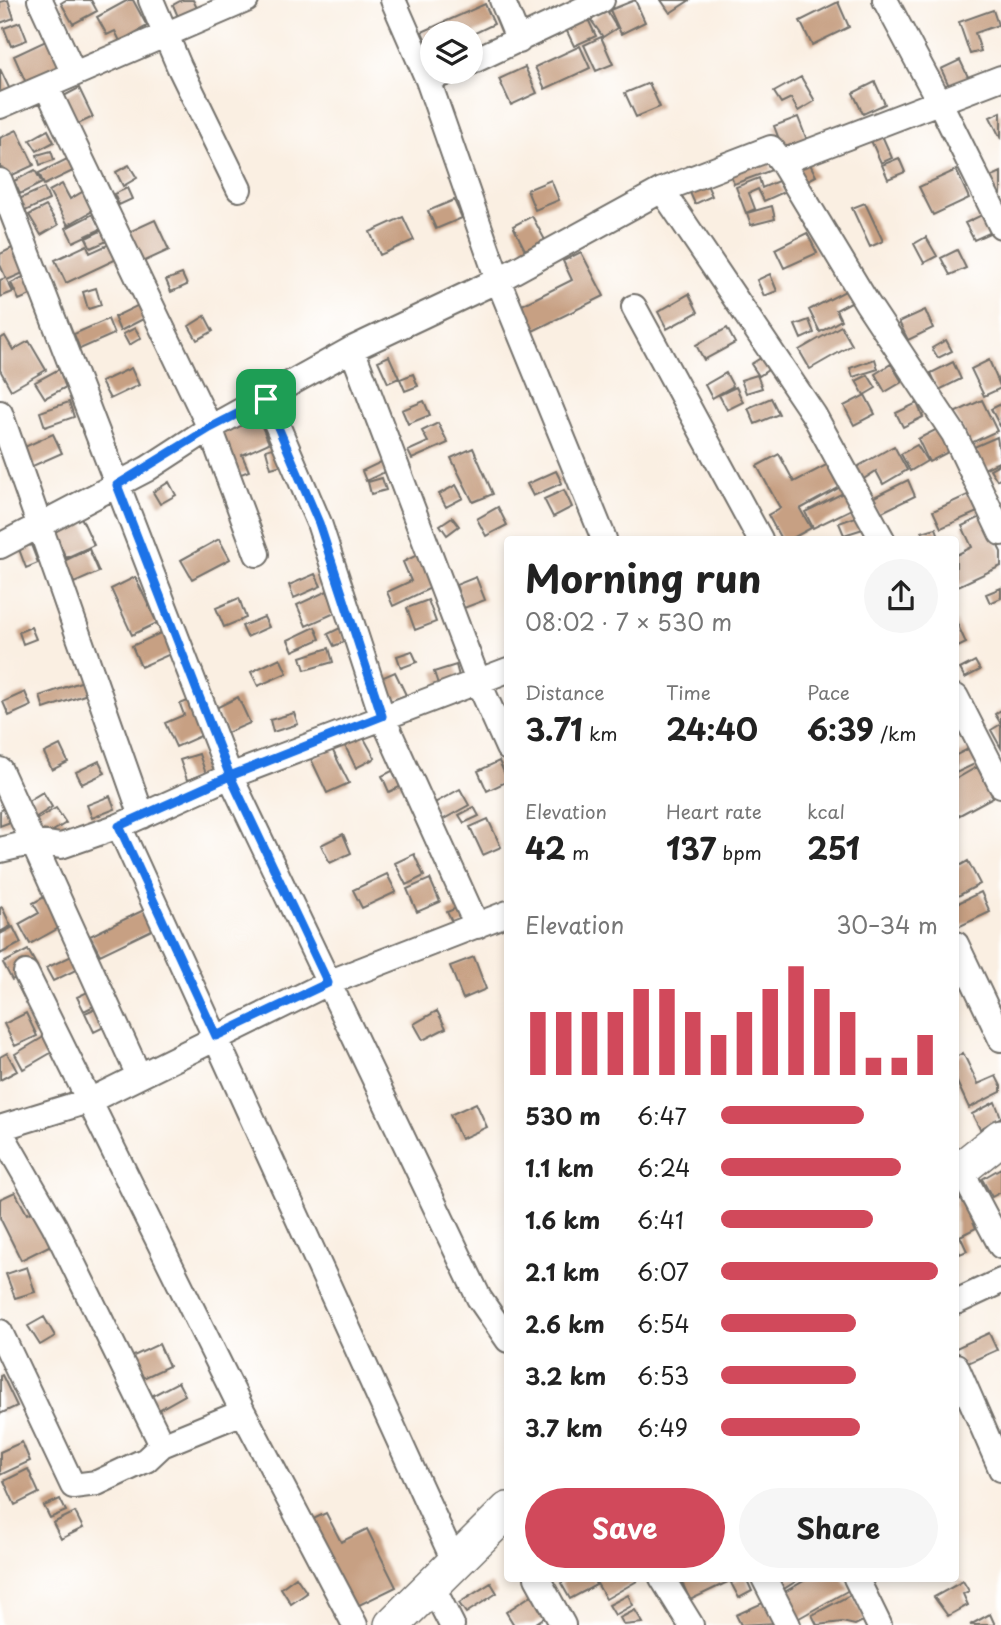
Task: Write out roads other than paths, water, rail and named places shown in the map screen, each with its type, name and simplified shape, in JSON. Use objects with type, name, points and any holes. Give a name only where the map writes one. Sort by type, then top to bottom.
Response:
[{"type":"street","points":[[40,0],[74,74]]},
{"type":"street","points":[[150,0],[240,189]]},
{"type":"street","points":[[0,106],[47,89],[74,74],[246,0]]},
{"type":"street","points":[[393,0],[420,46]]},
{"type":"street","points":[[502,0],[519,41]]},
{"type":"street","points":[[483,57],[602,0]]},
{"type":"street","points":[[885,0],[998,211]]},
{"type":"street","points":[[782,162],[1001,78]]},
{"type":"street","points":[[440,84],[498,280],[603,536]]},
{"type":"street","points":[[47,89],[210,428],[257,554]]},
{"type":"street","points":[[0,546],[117,485],[210,428],[352,349],[498,280],[662,190],[771,148],[867,303],[954,434],[1001,533]]},
{"type":"street","points":[[0,181],[230,776],[479,1298],[504,1334]]},
{"type":"street","points":[[662,190],[814,415],[880,536]]},
{"type":"street","points":[[634,307],[758,536]]},
{"type":"street","points":[[352,349],[478,681],[504,739]]},
{"type":"street","points":[[266,399],[319,523],[382,716],[477,926]]},
{"type":"street","points":[[0,413],[142,816]]},
{"type":"street","points":[[0,850],[34,842],[61,846],[119,826],[230,776],[504,671]]},
{"type":"street","points":[[959,703],[1001,785]]},
{"type":"street","points":[[0,770],[139,1076]]},
{"type":"street","points":[[119,826],[216,1036],[442,1573],[452,1625]]},
{"type":"street","points":[[162,1445],[54,1224],[0,1130],[91,1100],[328,983],[477,926],[504,921]]},
{"type":"street","points":[[959,950],[1001,1039]]},
{"type":"street","points":[[26,973],[243,1412],[355,1625]]},
{"type":"street","points":[[959,1166],[1001,1138]]},
{"type":"street","points":[[959,1169],[1001,1246]]},
{"type":"street","points":[[959,1301],[1001,1281]]},
{"type":"street","points":[[0,1332],[73,1486],[97,1483],[146,1460],[162,1445],[243,1412]]},
{"type":"street","points":[[959,1373],[1001,1469]]},
{"type":"street","points":[[392,1625],[442,1573],[504,1519]]},
{"type":"street","points":[[539,1582],[563,1625]]},
{"type":"street","points":[[664,1582],[691,1625]]},
{"type":"street","points":[[766,1582],[789,1625]]},
{"type":"street","points":[[858,1582],[879,1625]]}]
